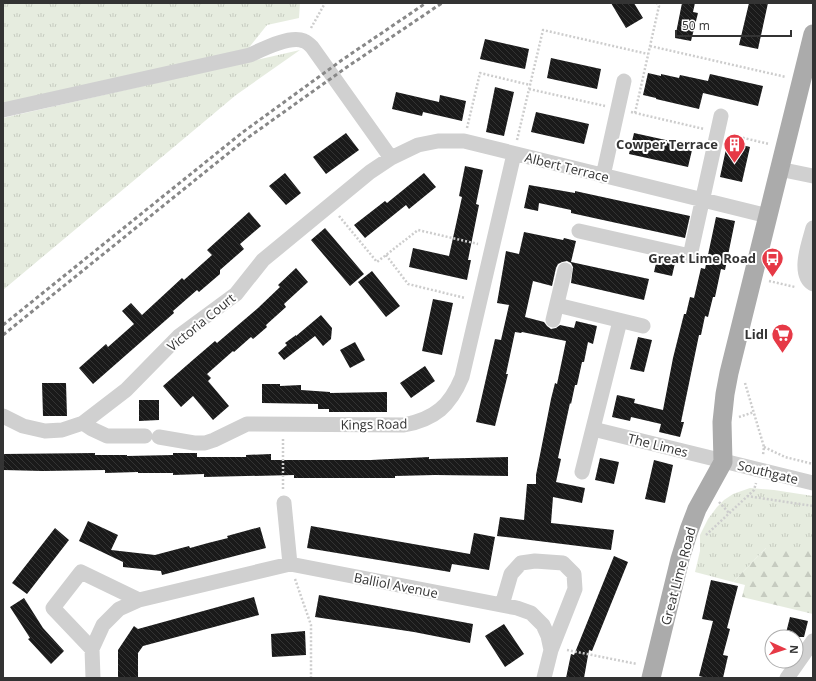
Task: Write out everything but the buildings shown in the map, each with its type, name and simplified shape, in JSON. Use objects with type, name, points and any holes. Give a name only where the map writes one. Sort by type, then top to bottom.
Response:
[{"type":"main road","points":[[723,462],[722,422],[725,394],[813,34]]},
{"type":"main road","name":"Great Lime Road","points":[[652,673],[689,530],[697,509],[723,462]]},
{"type":"street","points":[[3,110],[250,55],[279,43],[293,40],[304,41],[312,47],[391,158]]},
{"type":"street","points":[[603,176],[624,81]]},
{"type":"street","points":[[579,231],[690,256],[721,116]]},
{"type":"street","name":"Albert Terrace","points":[[370,172],[391,158],[418,145],[438,141],[464,141],[768,216]]},
{"type":"street","name":"Kings Road","points":[[83,423],[107,436],[152,436],[194,443],[205,443],[247,424],[404,425],[419,422],[433,416],[449,402],[457,390],[462,377],[514,154]]},
{"type":"street","points":[[779,169],[813,176]]},
{"type":"street","name":"Victoria Court","points":[[3,416],[23,426],[45,431],[62,430],[83,423],[126,390],[179,336],[236,294],[263,260],[370,172]]},
{"type":"street","points":[[813,228],[804,267],[806,276],[813,284]]},
{"type":"street","points":[[553,320],[565,270]]},
{"type":"street","points":[[557,305],[643,326]]},
{"type":"street","points":[[582,472],[620,321]]},
{"type":"street","name":"The Limes","points":[[593,429],[723,462]]},
{"type":"street","name":"Southgate","points":[[723,462],[813,483]]},
{"type":"street","points":[[284,503],[290,564]]},
{"type":"street","name":"Balliol Avenue","points":[[502,605],[511,574],[521,563],[535,561],[563,563],[574,574],[575,590],[551,650],[544,678]]},
{"type":"street","name":"Balliol Avenue","points":[[93,678],[92,649],[103,625],[119,609],[139,600],[290,564],[517,608],[531,613],[543,625],[548,636],[551,650]]},
{"type":"street","points":[[92,649],[53,608],[81,572],[139,600]]},
{"type":"street","points":[[787,678],[813,641]]},
{"type":"path","points":[[304,41],[325,3]]},
{"type":"path","points":[[635,113],[659,6],[657,3]]},
{"type":"path","points":[[514,154],[542,30],[648,54]]},
{"type":"path","points":[[650,46],[802,81]]},
{"type":"path","points":[[464,141],[480,73],[530,85]]},
{"type":"path","points":[[529,89],[785,147]]},
{"type":"path","points":[[330,205],[377,262],[418,230],[492,248]]},
{"type":"path","points":[[386,255],[408,284],[480,301]]},
{"type":"path","points":[[753,277],[798,288]]},
{"type":"path","points":[[702,538],[754,490],[761,470],[764,448],[744,382],[730,373]]},
{"type":"path","points":[[282,424],[284,503]]},
{"type":"path","points":[[764,448],[785,457],[813,464]]},
{"type":"path","points":[[747,496],[813,506]]},
{"type":"path","points":[[290,564],[311,625],[311,678]]},
{"type":"path","points":[[551,650],[570,650],[652,673]]},
{"type":"green space","points":[[3,3],[300,3],[299,18],[267,25],[247,50],[3,104]]},
{"type":"green space","points":[[300,50],[236,95],[3,290],[3,118]]},
{"type":"green space","points":[[750,488],[813,496],[813,548],[766,548],[733,582],[695,572],[700,551],[700,535],[708,519],[724,500],[733,494]]},
{"type":"green space","points":[[766,548],[813,548],[813,614],[742,597],[745,585],[733,582]]},
{"type":"railway","points":[[3,325],[243,132],[342,60],[426,3]]},
{"type":"railway","points":[[3,335],[246,139],[347,67],[442,3]]},
{"type":"place","name":"Cowper Terrace","points":[[734,164]]},
{"type":"place","name":"Great Lime Road","points":[[772,278]]},
{"type":"place","name":"Lidl","points":[[783,354]]}]
